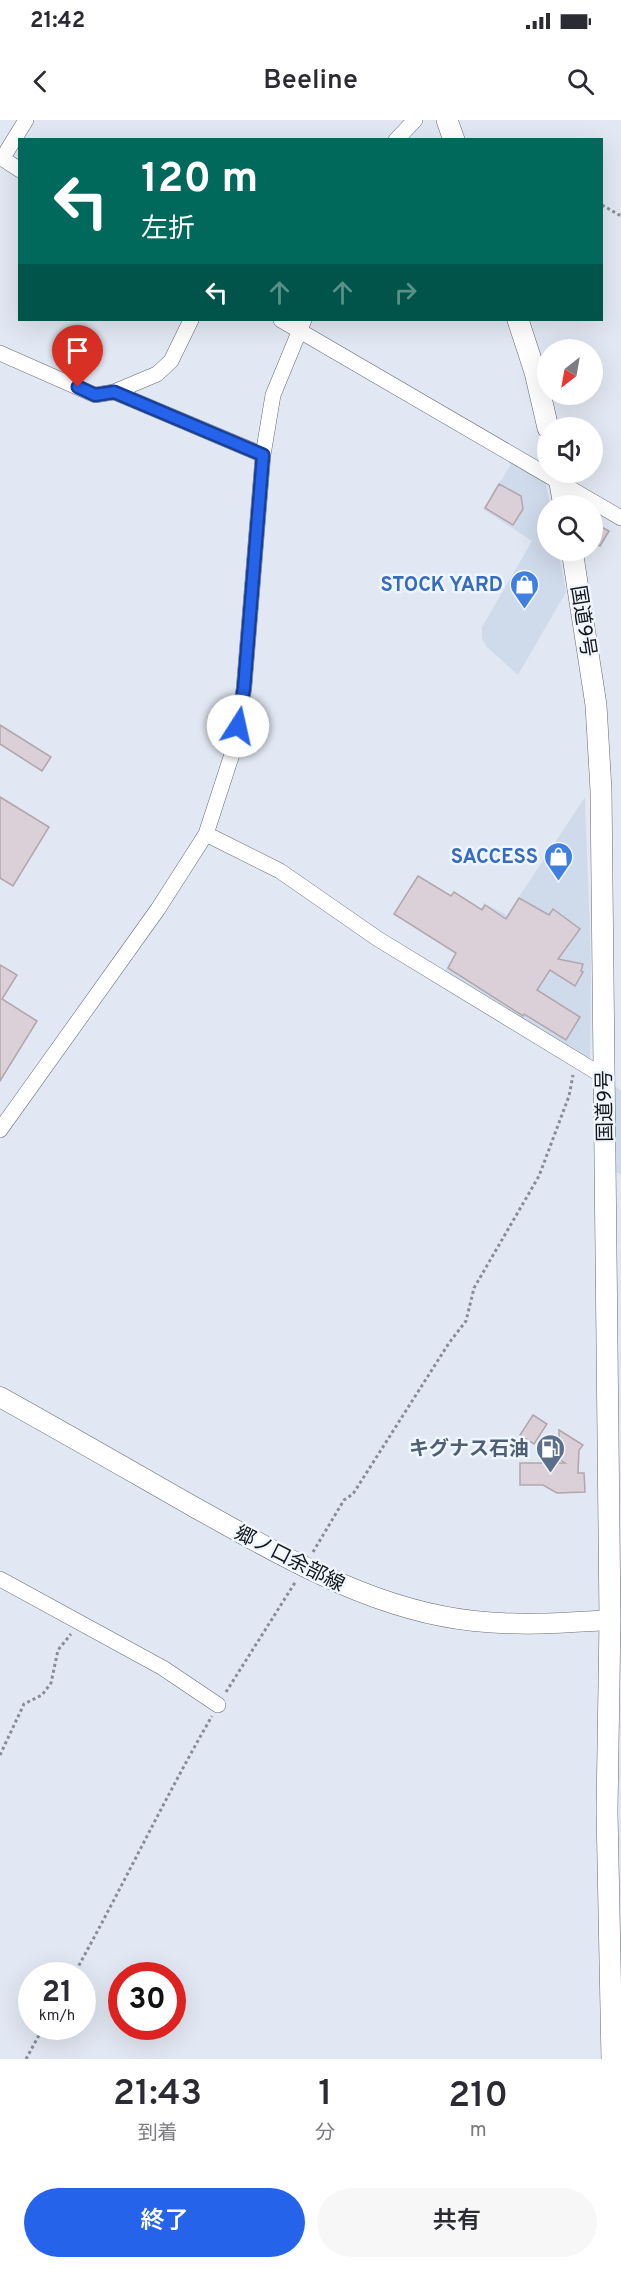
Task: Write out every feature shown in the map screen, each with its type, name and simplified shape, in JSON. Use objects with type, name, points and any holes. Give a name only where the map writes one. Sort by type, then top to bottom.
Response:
[{"type":"highway","points":[[447,120],[453,138]]},
{"type":"highway","points":[[518,321],[545,417]]},
{"type":"highway","name":"国道9号","points":[[574,561],[596,705],[601,790],[610,1620],[607,1810],[612,2059]]},
{"type":"main road","name":"郷ノ口余部線","points":[[0,1397],[304,1568],[371,1597],[472,1621],[533,1624],[610,1620]]},
{"type":"street","points":[[18,169],[1,158],[26,120]]},
{"type":"street","points":[[398,138],[415,120]]},
{"type":"street","points":[[0,353],[95,395],[114,392],[157,374],[171,361],[191,321]]},
{"type":"street","points":[[285,321],[302,325],[537,464]]},
{"type":"street","points":[[0,1130],[158,909],[206,834],[235,745],[244,688],[263,455],[273,395],[302,325]]},
{"type":"street","points":[[114,392],[263,455]]},
{"type":"street","points":[[568,483],[621,518]]},
{"type":"street","points":[[206,834],[280,871],[378,939],[603,1076]]},
{"type":"street","points":[[0,1579],[163,1668],[218,1705]]},
{"type":"path","points":[[603,207],[621,216]]},
{"type":"path","points":[[81,1962],[176,1778],[218,1705],[344,1500],[353,1494],[449,1343],[466,1321],[474,1288],[539,1176],[569,1096],[578,1062]]},
{"type":"path","points":[[0,1755],[24,1704],[42,1695],[51,1683],[58,1650],[79,1623]]},
{"type":"path","points":[[26,2059],[36,2040]]},
{"type":"shaded area","name":"STOCK YARD","points":[[515,458],[537,472],[537,483],[545,483],[548,495],[537,495],[537,561],[560,561],[566,592],[518,675],[486,646],[482,638],[482,627],[532,541],[483,509]]},
{"type":"shaded area","points":[[585,797],[591,964],[590,1058],[582,1058],[443,974],[484,903],[507,915]]},
{"type":"shaded area","points":[[613,1085],[621,1090],[621,1175],[613,1170]]},
{"type":"building","points":[[499,484],[521,496],[523,509],[513,525],[485,508]]},
{"type":"building","points":[[603,528],[609,531],[603,541]]},
{"type":"building","points":[[0,725],[51,757],[42,771],[0,744]]},
{"type":"building","points":[[0,797],[49,827],[13,886],[0,878]]},
{"type":"building","points":[[418,876],[451,896],[454,892],[482,910],[485,905],[506,919],[519,898],[549,915],[553,909],[580,929],[558,959],[583,964],[581,971],[583,972],[575,986],[550,970],[537,990],[580,1017],[566,1040],[524,1014],[523,1016],[448,968],[456,953],[394,914]]},
{"type":"building","points":[[0,965],[17,975],[2,999],[37,1021],[0,1081]]},
{"type":"building","points":[[533,1415],[547,1424],[534,1444],[520,1435]]},
{"type":"building","points":[[559,1430],[583,1445],[579,1450],[578,1473],[584,1473],[585,1492],[557,1493],[543,1485],[520,1485],[520,1463],[565,1463],[559,1459]]},
{"type":"place","name":"STOCK YARD","points":[[524,610]]},
{"type":"place","name":"SACCESS","points":[[559,882]]},
{"type":"place","name":"キグナス石油","points":[[550,1474]]},
{"type":"route","points":[[78,387],[95,395],[114,392],[263,455],[244,688],[238,726]]}]
